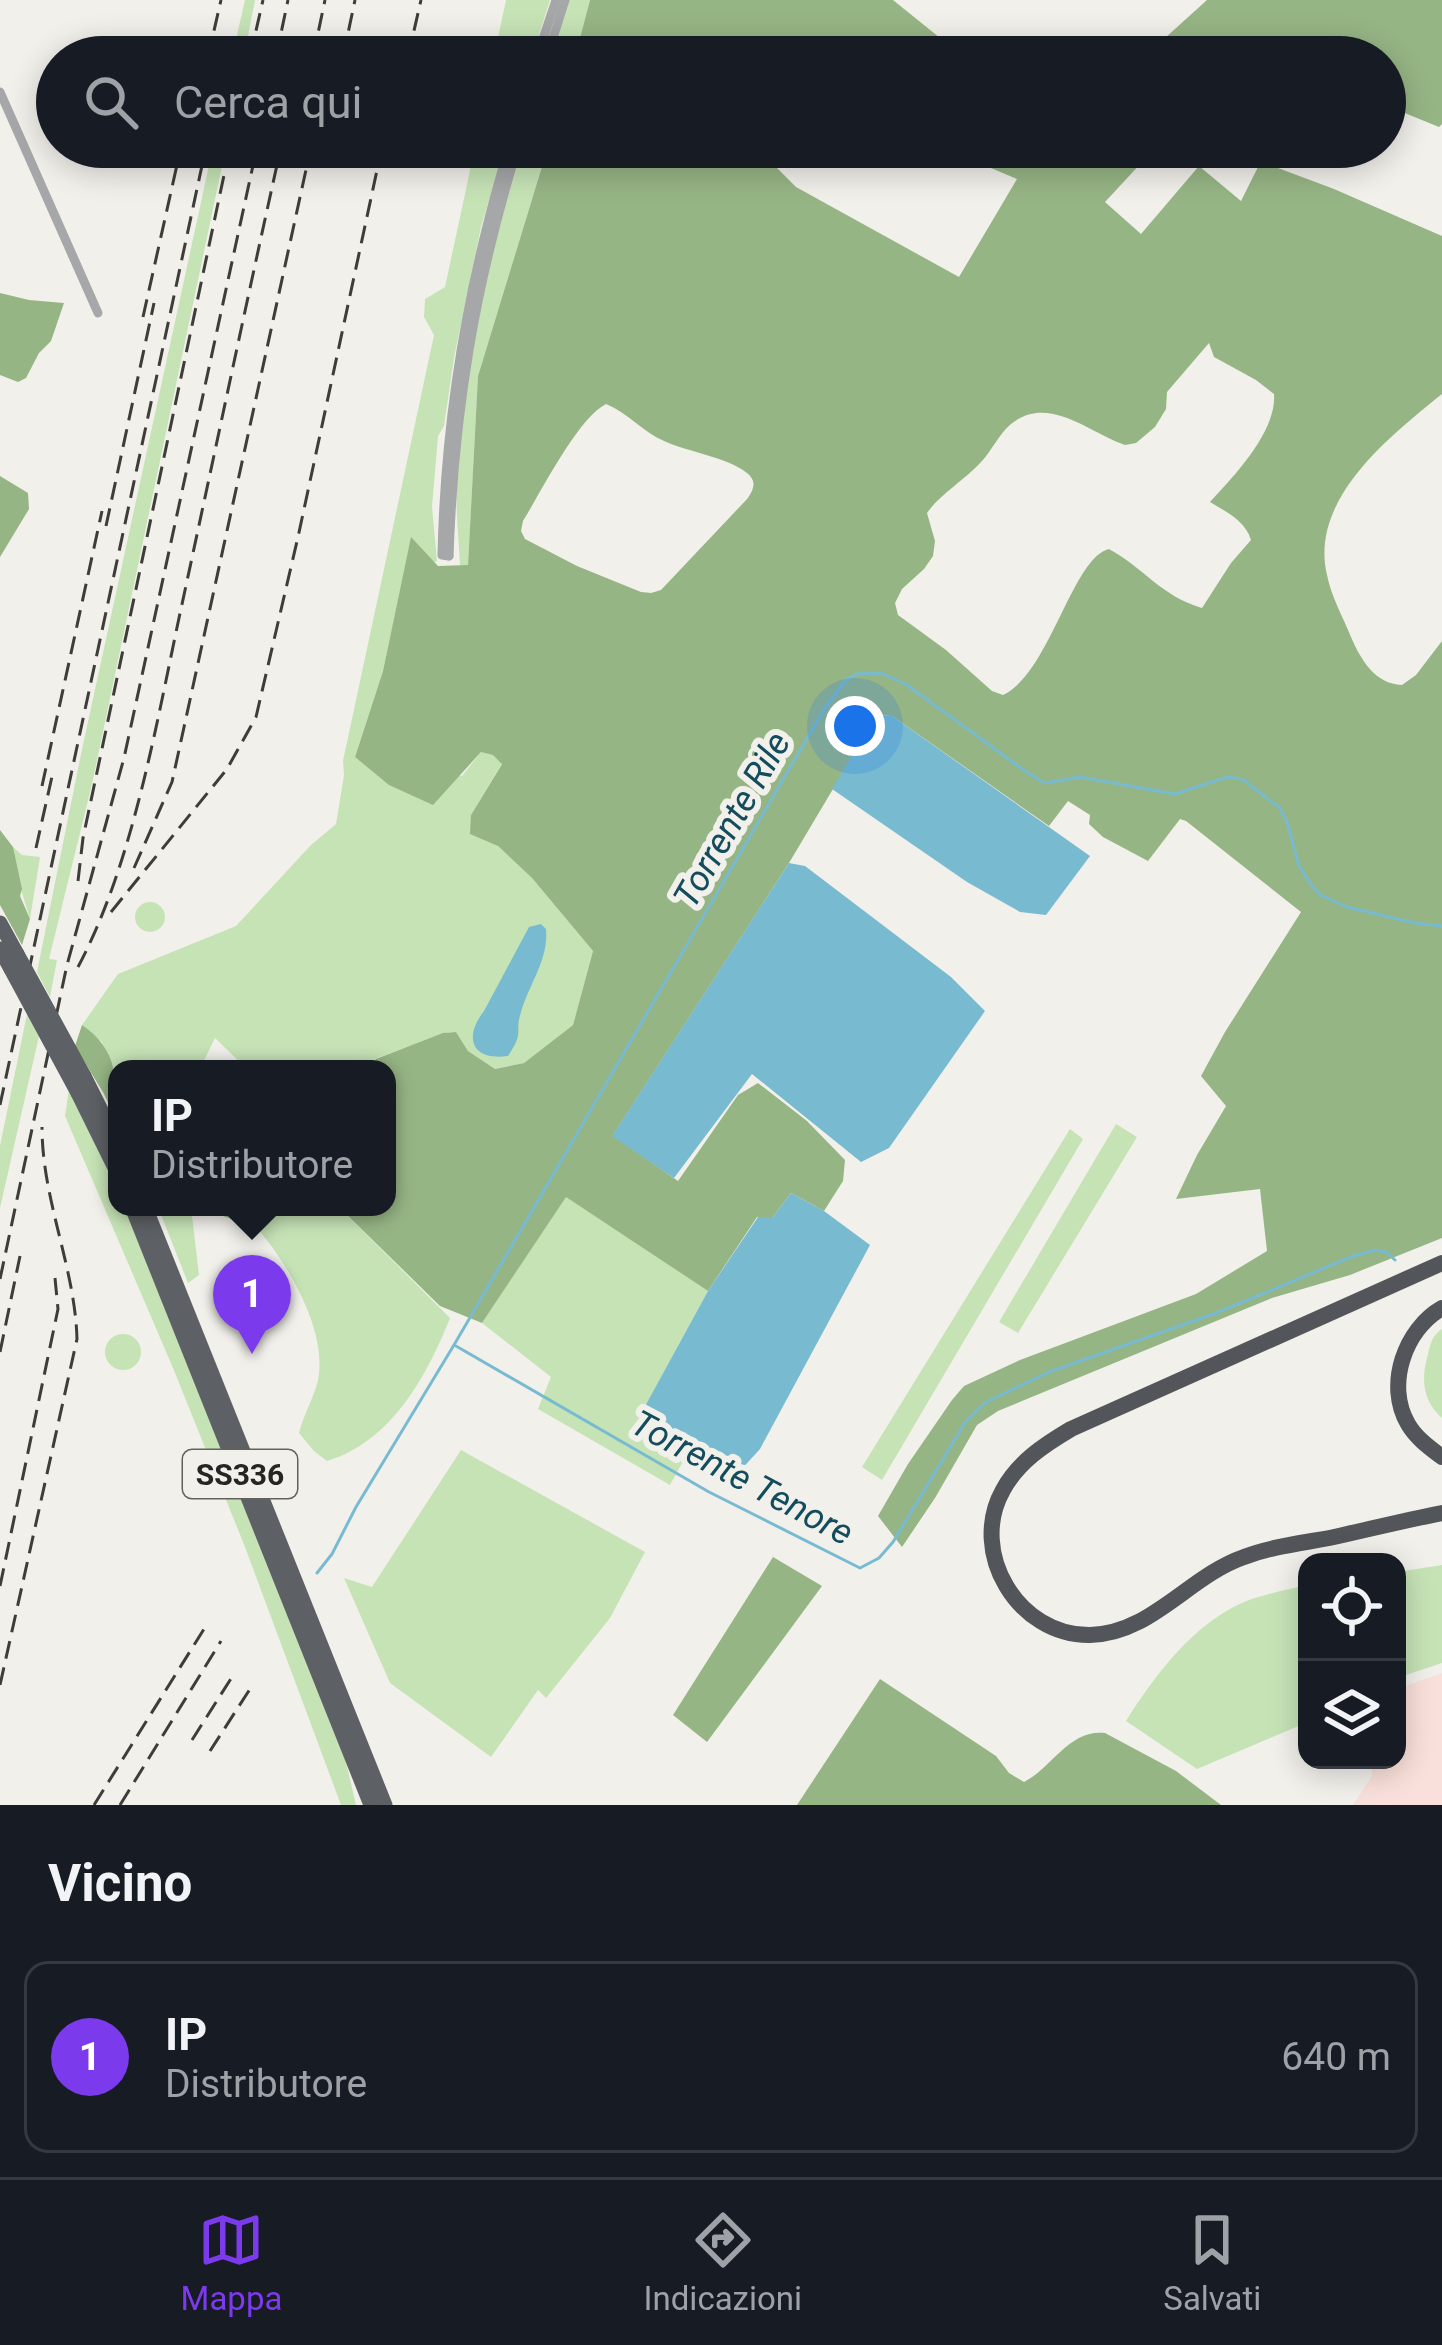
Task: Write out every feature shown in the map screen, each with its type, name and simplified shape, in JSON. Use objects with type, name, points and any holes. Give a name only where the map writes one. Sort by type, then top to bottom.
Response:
[{"type":"highway","points":[[0,923],[9,958],[108,1128]]},
{"type":"highway","points":[[81,1084],[108,1150]]},
{"type":"highway","name":"SS336","points":[[136,1216],[352,1740],[385,1805]]},
{"type":"highway","name":"SS336","points":[[148,1216],[352,1740],[367,1805]]},
{"type":"highway","points":[[1441,1513],[1258,1552],[1221,1566],[1122,1630],[1092,1635],[1058,1630],[1030,1615],[1006,1588],[992,1542],[993,1514],[1002,1491],[1023,1462],[1048,1442],[1442,1263]]},
{"type":"highway","points":[[1442,1308],[1430,1315],[1405,1348],[1400,1392],[1409,1425],[1442,1457]]},
{"type":"highway","points":[[352,1740],[395,1805]]},
{"type":"street","points":[[549,36],[560,0]]},
{"type":"street","points":[[0,92],[98,313]]},
{"type":"street","points":[[507,168],[476,264],[453,392],[442,555],[449,556],[450,496],[467,353],[509,168]]},
{"type":"shaded area","points":[[1442,1673],[1442,1805],[1353,1805],[1372,1769],[1406,1769],[1406,1686]]},
{"type":"green space","points":[[245,0],[255,0],[248,36],[237,36]]},
{"type":"green space","points":[[506,0],[550,0],[539,36],[498,36]]},
{"type":"green space","points":[[569,0],[590,0],[581,36],[558,36]]},
{"type":"green space","points":[[590,0],[893,0],[938,36],[581,36]]},
{"type":"green space","points":[[1207,0],[1442,0],[1442,124],[1439,127],[1406,114],[1406,36],[1167,36]]},
{"type":"green space","points":[[208,168],[222,168],[92,784],[49,959],[57,960],[50,997],[37,972]]},
{"type":"green space","points":[[470,168],[499,168],[481,227],[444,426],[438,436],[432,507],[437,561],[411,539],[383,671],[355,757],[462,776],[481,752],[493,754],[502,763],[471,815],[593,951],[573,1025],[524,1063],[495,1069],[468,1051],[456,1032],[377,1060],[238,1060],[215,1038],[204,1060],[110,1060],[102,1042],[82,1025],[118,974],[236,926],[336,824],[343,761],[434,335],[424,317],[425,299],[445,287]]},
{"type":"green space","points":[[517,168],[542,168],[478,376],[468,566],[460,566],[461,440],[472,355]]},
{"type":"green space","points":[[542,168],[777,168],[796,187],[959,277],[1017,179],[991,168],[1137,168],[1105,202],[1141,234],[1197,168],[1241,201],[1258,168],[1278,168],[1442,236],[1442,394],[1358,472],[1330,521],[1325,547],[1334,599],[1359,654],[1377,675],[1402,685],[1416,675],[1442,641],[1442,1238],[1350,1275],[1272,1298],[998,1411],[977,1425],[902,1547],[878,1516],[908,1464],[964,1386],[1196,1294],[1267,1251],[1260,1189],[1176,1199],[1226,1106],[1201,1076],[1301,912],[1186,821],[1180,819],[1148,861],[1103,837],[1089,824],[1090,815],[1068,801],[1049,826],[892,716],[877,715],[789,863],[613,1135],[678,1181],[738,1095],[758,1083],[807,1121],[845,1160],[843,1181],[824,1211],[791,1193],[773,1217],[757,1217],[708,1291],[566,1197],[482,1323],[440,1306],[348,1216],[396,1216],[396,1060],[376,1059],[456,1032],[468,1051],[495,1069],[524,1063],[573,1025],[593,951],[532,878],[498,846],[470,834],[471,815],[502,764],[493,755],[481,752],[433,805],[389,785],[355,757],[383,671],[411,537],[438,566],[468,565],[478,376]],"holes":[[[1209,343],[1214,357],[1274,394],[1261,438],[1210,502],[1240,522],[1251,540],[1202,608],[1175,596],[1109,549],[1083,573],[1034,664],[1003,695],[898,615],[895,603],[902,589],[933,556],[935,541],[927,513],[982,461],[1011,424],[1025,416],[1054,414],[1125,445],[1136,443],[1155,427],[1166,409],[1167,392]],[[606,404],[664,441],[739,467],[753,482],[748,498],[661,590],[651,593],[577,566],[525,539],[521,531],[584,424]]]},
{"type":"green space","points":[[0,293],[64,303],[51,341],[26,378],[18,382],[0,375]]},
{"type":"green space","points":[[0,476],[28,493],[29,509],[0,557]]},
{"type":"green space","points":[[0,830],[13,847],[20,896],[30,919],[22,945],[0,905]]},
{"type":"green space","points":[[13,847],[22,855],[40,857],[30,919],[17,875]]},
{"type":"green space","points":[[150,902],[161,906],[165,917],[161,928],[150,932],[139,928],[135,917],[139,906]]},
{"type":"green space","points":[[27,1014],[39,1036],[0,1208],[0,1146]]},
{"type":"green space","points":[[82,1025],[103,1045],[110,1060],[108,1102],[104,1094],[75,1046]]},
{"type":"green space","points":[[69,1089],[108,1168],[108,1216],[130,1216],[346,1762],[356,1805],[341,1805],[245,1547],[65,1116]]},
{"type":"green space","points":[[1116,1124],[1137,1137],[1018,1333],[999,1322]]},
{"type":"green space","points":[[1070,1129],[1083,1139],[882,1480],[862,1467]]},
{"type":"green space","points":[[566,1196],[708,1291],[644,1409],[692,1445],[670,1485],[538,1409],[551,1377],[482,1323]]},
{"type":"green space","points":[[162,1216],[192,1216],[199,1275],[188,1283]]},
{"type":"green space","points":[[223,1216],[267,1216],[256,1227]]},
{"type":"green space","points":[[267,1216],[348,1216],[450,1318],[418,1384],[388,1423],[350,1452],[327,1461],[299,1433],[318,1380],[311,1319],[292,1278],[256,1227]]},
{"type":"green space","points":[[1442,1329],[1442,1418],[1430,1404],[1424,1380],[1431,1343]]},
{"type":"green space","points":[[123,1334],[136,1339],[141,1352],[136,1365],[123,1370],[110,1365],[105,1352],[110,1339]]},
{"type":"green space","points":[[461,1450],[645,1552],[610,1618],[546,1698],[538,1690],[491,1757],[390,1683],[344,1578],[372,1587]]},
{"type":"green space","points":[[773,1557],[822,1586],[707,1742],[673,1715]]},
{"type":"green space","points":[[1442,1565],[1442,1663],[1406,1675],[1406,1661],[1406,1571]]},
{"type":"green space","points":[[1298,1587],[1298,1726],[1197,1769],[1126,1721],[1162,1669],[1191,1638],[1225,1612]]},
{"type":"green space","points":[[880,1679],[996,1756],[1009,1773],[1024,1782],[1071,1743],[1092,1733],[1105,1733],[1176,1771],[1221,1805],[797,1805]]},
{"type":"water","points":[[877,715],[892,716],[1090,856],[1046,915],[1020,912],[967,882],[832,789]]},
{"type":"water","points":[[789,863],[805,866],[951,977],[985,1011],[889,1148],[861,1162],[752,1074],[674,1178],[612,1136]]},
{"type":"water","points":[[541,924],[546,929],[544,951],[521,1012],[516,1042],[508,1056],[486,1055],[475,1046],[474,1030],[529,927]]},
{"type":"water","points":[[791,1193],[870,1245],[760,1449],[738,1473],[643,1410],[708,1291],[758,1217],[773,1217]]},
{"type":"waterway","name":"Torrente Rile","points":[[317,1573],[823,711],[856,674],[881,673],[907,685],[1045,783],[1080,777],[1175,794],[1227,777],[1242,779],[1280,808],[1299,866],[1322,896],[1347,907],[1442,926]]},
{"type":"waterway","name":"Torrente Tenore","points":[[456,1346],[709,1492],[860,1568],[879,1558],[893,1542],[966,1421],[986,1402],[1049,1372],[1216,1313],[1351,1257],[1375,1250],[1395,1260]]},
{"type":"railway","points":[[213,36],[221,0]]},
{"type":"railway","points":[[255,36],[263,0]]},
{"type":"railway","points":[[280,36],[288,0]]},
{"type":"railway","points":[[317,36],[325,0]]},
{"type":"railway","points":[[347,36],[355,0]]},
{"type":"railway","points":[[413,36],[421,0]]},
{"type":"railway","points":[[143,317],[176,168]]},
{"type":"railway","points":[[0,1105],[201,168]]},
{"type":"railway","points":[[78,881],[83,838],[226,168]]},
{"type":"railway","points":[[0,1279],[67,965],[124,758],[252,168]]},
{"type":"railway","points":[[78,967],[113,885],[140,797],[276,168]]},
{"type":"railway","points":[[134,868],[172,782],[306,168]]},
{"type":"railway","points":[[111,912],[227,769],[256,717],[377,168]]},
{"type":"railway","points":[[106,526],[154,303]]},
{"type":"railway","points":[[42,786],[102,511]]},
{"type":"railway","points":[[36,848],[53,772]]},
{"type":"railway","points":[[0,1685],[77,1339],[71,1286],[47,1181],[42,1127]]},
{"type":"railway","points":[[0,1352],[20,1256]]},
{"type":"railway","points":[[0,1586],[58,1309],[55,1278]]},
{"type":"railway","points":[[94,1805],[204,1629]]},
{"type":"railway","points":[[120,1805],[221,1641]]},
{"type":"railway","points":[[192,1740],[232,1677]]},
{"type":"railway","points":[[210,1751],[250,1689]]},
{"type":"place","name":"IP","points":[[252,1354]]}]
